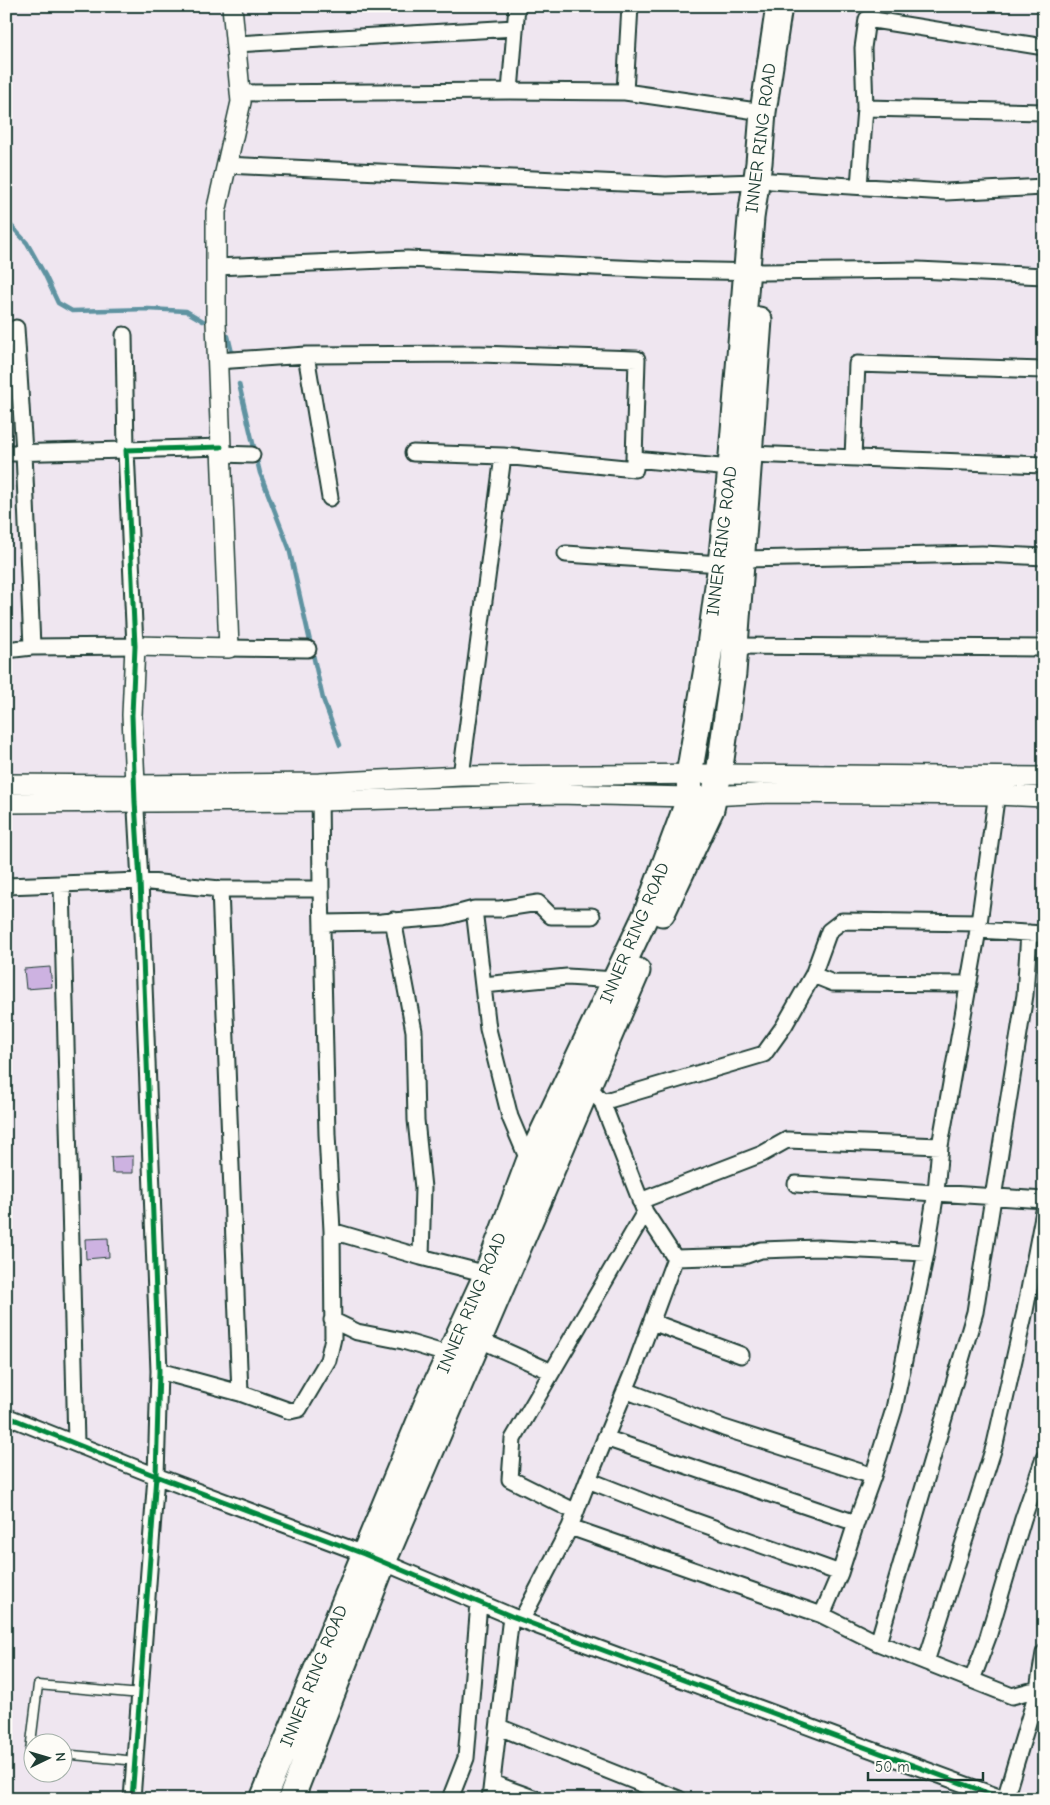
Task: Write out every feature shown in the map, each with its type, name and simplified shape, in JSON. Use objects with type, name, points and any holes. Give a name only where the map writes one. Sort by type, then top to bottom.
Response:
[{"type":"highway","name":"INNER RING ROAD","points":[[263,1799],[373,1558],[493,1346],[595,1094],[660,917],[711,809],[703,785],[707,668],[731,561],[764,181],[763,112],[779,6]]},
{"type":"highway","name":"INNER RING ROAD","points":[[764,181],[779,112],[795,6]]},
{"type":"highway","name":"INNER RING ROAD","points":[[291,1799],[427,1404],[487,1274],[530,1162],[646,915],[703,785],[734,673],[736,646],[731,561]]},
{"type":"street","points":[[226,648],[229,648],[217,361],[216,212],[241,102],[232,6]]},
{"type":"street","points":[[510,91],[517,6]]},
{"type":"street","points":[[625,92],[630,6]]},
{"type":"street","points":[[860,186],[865,108],[863,48],[867,19],[1044,48]]},
{"type":"street","points":[[236,44],[515,28]]},
{"type":"street","points":[[241,94],[510,91],[625,92],[763,112]]},
{"type":"street","points":[[865,108],[1044,112]]},
{"type":"street","points":[[226,165],[666,185],[764,181],[946,192],[1044,187]]},
{"type":"street","points":[[216,267],[407,259],[577,267],[755,272],[918,270],[1044,276]]},
{"type":"street","points":[[16,328],[24,452],[32,646]]},
{"type":"street","points":[[124,335],[126,450],[135,646],[132,715],[159,1370],[156,1476],[132,1799]]},
{"type":"street","points":[[217,361],[306,355],[480,354],[637,360],[635,468],[503,456],[413,453]]},
{"type":"street","points":[[306,355],[330,498]]},
{"type":"street","points":[[853,457],[857,364],[1044,370]]},
{"type":"street","points":[[6,453],[126,450],[221,451],[252,455]]},
{"type":"street","points":[[454,798],[461,776],[503,456]]},
{"type":"street","points":[[634,458],[741,461],[853,457],[1044,465]]},
{"type":"street","points":[[566,554],[731,561],[972,554],[1044,557]]},
{"type":"street","points":[[6,650],[32,646],[308,648]]},
{"type":"street","points":[[736,646],[1044,648]]},
{"type":"street","points":[[320,792],[461,776],[703,785],[998,786],[1044,777]]},
{"type":"street","points":[[6,784],[135,794]]},
{"type":"street","points":[[6,803],[135,794],[320,792],[454,798],[703,785]]},
{"type":"street","points":[[998,786],[1044,797]]},
{"type":"street","points":[[822,1615],[840,1573],[894,1409],[926,1253],[936,1192],[940,1146],[969,984],[998,786]]},
{"type":"street","points":[[159,1370],[240,1393],[290,1412],[299,1409],[328,1360],[333,1338],[332,1231],[327,1134],[320,792]]},
{"type":"street","points":[[6,886],[140,881],[220,889],[321,889]]},
{"type":"street","points":[[62,884],[76,1443]]},
{"type":"street","points":[[220,889],[240,1393]]},
{"type":"street","points":[[323,923],[444,917],[474,909],[500,909],[538,903],[551,916],[592,916]]},
{"type":"street","points":[[474,909],[488,1029],[510,1118],[530,1162]]},
{"type":"street","points":[[393,920],[414,1031],[416,1120],[423,1188],[422,1257]]},
{"type":"street","points":[[675,1258],[643,1206],[595,1094],[764,1054],[784,1026],[813,975],[828,931],[842,921],[978,926],[1036,933],[975,1312],[878,1643]]},
{"type":"street","points":[[813,975],[833,983],[969,984]]},
{"type":"street","points":[[483,985],[567,977],[616,980]]},
{"type":"street","points":[[576,1512],[510,1479],[513,1439],[643,1206],[762,1154],[787,1140],[940,1146]]},
{"type":"street","points":[[796,1184],[1044,1200]]},
{"type":"street","points":[[926,1662],[995,1444],[1044,1210]]},
{"type":"street","points":[[332,1231],[487,1274]]},
{"type":"street","points":[[675,1258],[744,1256],[761,1250],[818,1248],[926,1253]]},
{"type":"street","points":[[490,1799],[516,1617],[570,1527],[652,1322],[675,1258]]},
{"type":"street","points":[[332,1320],[357,1332],[403,1341],[450,1355]]},
{"type":"street","points":[[652,1322],[741,1356]]},
{"type":"street","points":[[493,1346],[552,1372]]},
{"type":"street","points":[[625,1390],[724,1428],[873,1476]]},
{"type":"street","points":[[6,1416],[156,1476],[373,1558],[479,1603],[1004,1799],[1041,1689],[1044,1653]]},
{"type":"street","points":[[605,1438],[856,1524]]},
{"type":"street","points":[[972,1680],[988,1637],[1023,1519],[1044,1458]]},
{"type":"street","points":[[588,1480],[672,1513],[840,1573]]},
{"type":"street","points":[[570,1527],[822,1615],[878,1643],[1012,1696],[1041,1689]]},
{"type":"street","points":[[450,1799],[466,1758],[479,1603]]},
{"type":"street","points":[[499,1727],[679,1799]]},
{"type":"street","points":[[492,1783],[536,1799]]},
{"type":"lane","points":[[32,1732],[38,1685],[141,1694]]},
{"type":"lane","points":[[72,1755],[126,1760]]},
{"type":"building","points":[[50,967],[52,987],[26,989],[24,969]]},
{"type":"building","points":[[133,1156],[133,1173],[112,1173],[111,1157]]},
{"type":"building","points":[[108,1238],[109,1257],[86,1259],[85,1239]]},
{"type":"waterway","points":[[6,220],[27,243],[58,303],[72,311],[148,309],[186,311],[203,321]]},
{"type":"waterway","points":[[228,336],[233,357]]},
{"type":"waterway","points":[[239,384],[260,473],[289,548],[323,699],[340,745]]},
{"type":"cycle path","points":[[132,1799],[156,1476],[159,1371],[140,881],[135,802],[132,715],[135,646],[126,450],[221,447]]},
{"type":"cycle path","points":[[6,1416],[156,1476],[364,1554],[511,1616],[1004,1799]]}]
